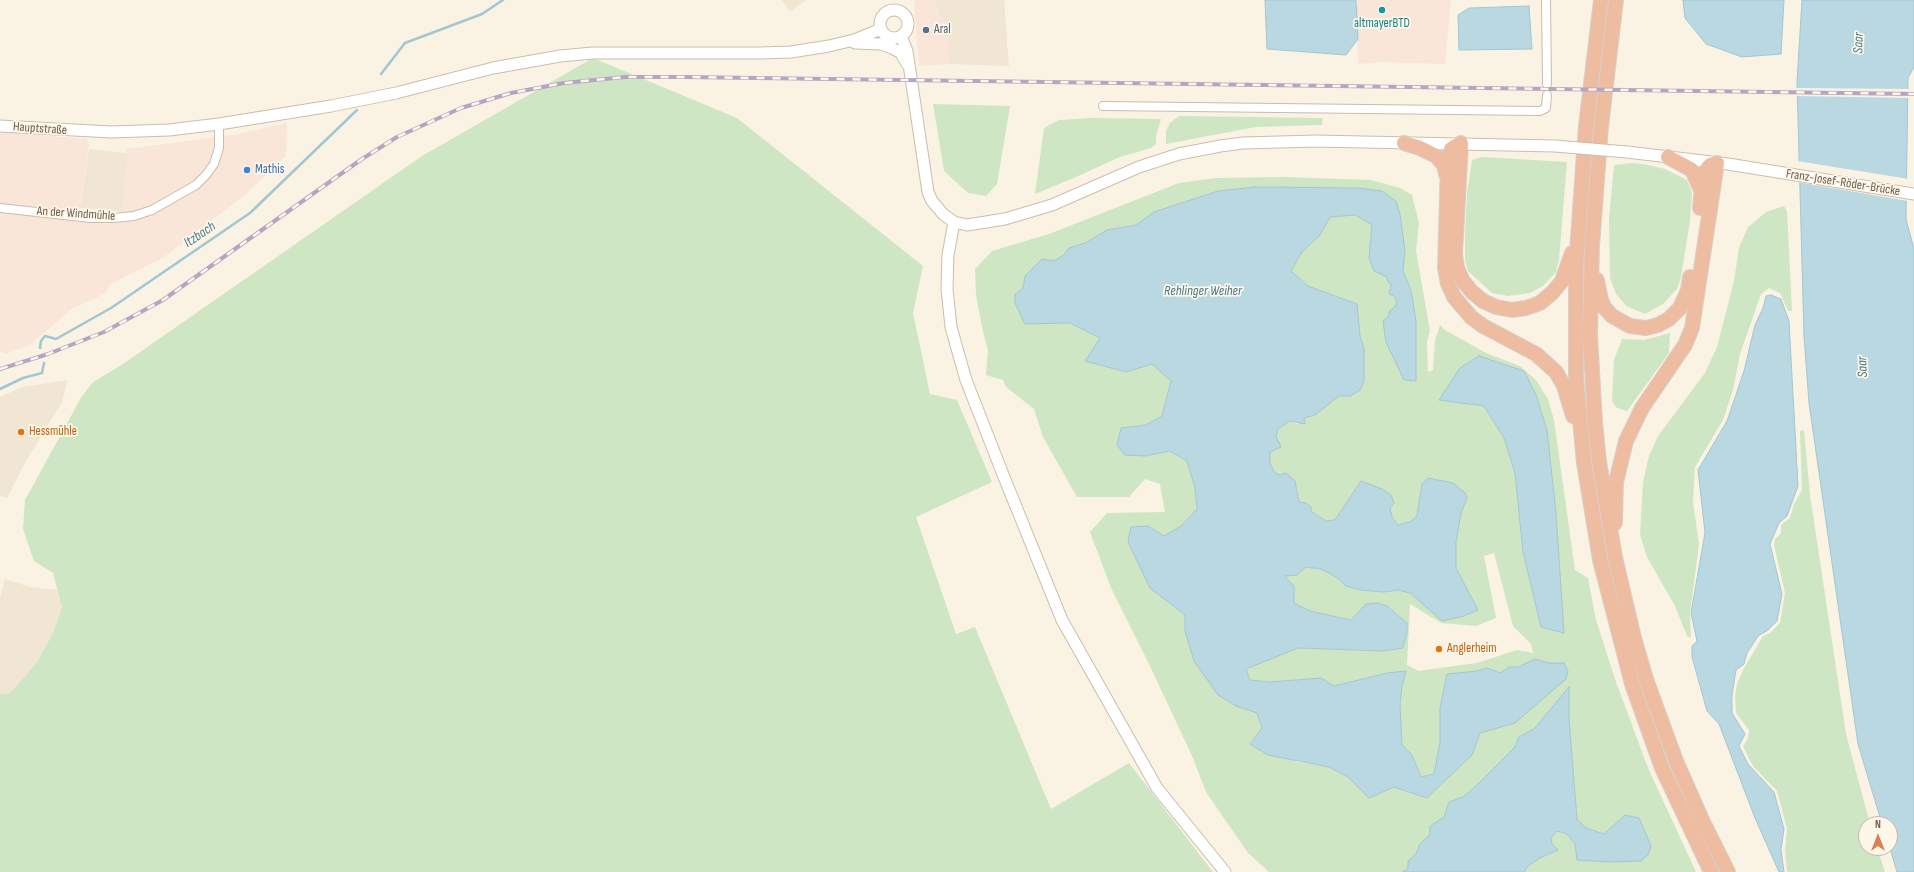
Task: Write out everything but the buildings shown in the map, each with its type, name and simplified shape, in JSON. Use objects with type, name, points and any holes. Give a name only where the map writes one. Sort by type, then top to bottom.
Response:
[{"type":"highway","points":[[1601,0],[1586,126],[1577,238],[1575,335],[1579,424],[1601,567],[1632,684],[1662,768],[1711,872]]},
{"type":"highway","points":[[1616,0],[1600,134],[1592,246],[1590,335],[1595,422],[1606,513],[1634,638],[1646,679],[1667,738],[1695,804],[1728,872]]},
{"type":"highway","points":[[1404,143],[1420,148],[1436,156],[1444,164],[1448,178]]},
{"type":"highway","points":[[1461,143],[1455,254],[1457,268],[1463,281],[1472,292],[1483,301],[1496,307],[1512,310],[1526,308],[1540,303],[1562,282],[1577,238]]},
{"type":"highway","points":[[1461,143],[1451,149],[1448,160],[1445,268],[1448,284],[1454,297],[1471,317],[1483,326],[1536,354],[1556,372],[1569,400],[1584,463]]},
{"type":"highway","points":[[1668,157],[1692,170],[1698,180],[1702,192]]},
{"type":"highway","points":[[1592,246],[1598,292],[1604,307],[1608,312],[1617,320],[1630,326],[1646,328],[1664,322],[1680,308],[1688,290],[1705,170],[1717,163]]},
{"type":"highway","points":[[1615,557],[1615,490],[1619,462],[1635,421],[1682,350],[1692,328],[1717,163]]},
{"type":"main road","points":[[895,5],[907,18],[907,28],[900,36],[891,38],[883,33],[880,19],[882,15],[895,5]]},
{"type":"main road","points":[[835,44],[854,40],[881,29]]},
{"type":"main road","points":[[900,36],[907,51],[928,192],[932,201],[954,222],[948,255],[946,289],[951,327],[958,352],[984,425],[1062,620],[1157,788],[1225,872]]},
{"type":"main road","points":[[835,44],[869,42],[892,48],[900,53],[905,59],[910,72]]},
{"type":"main road","name":"Hauptstraße","points":[[0,126],[80,131],[141,132],[219,124],[331,106],[396,93],[493,68],[560,56],[628,52],[791,52],[835,44]]},
{"type":"main road","name":"Franz-Josef-Röder-Brücke","points":[[954,222],[966,225],[1005,219],[1052,205],[1139,167],[1179,154],[1220,146],[1288,142],[1461,143],[1555,146],[1627,152],[1717,163],[1914,194]]},
{"type":"street","points":[[1546,0],[1547,84]]},
{"type":"street","points":[[1103,106],[1540,111],[1546,108],[1547,95]]},
{"type":"street","name":"An der Windmühle","points":[[0,208],[92,218],[134,216],[152,210],[196,185],[206,175],[214,164],[219,148],[219,124]]},
{"type":"shaded area","points":[[782,0],[806,0],[790,12]]},
{"type":"shaded area","points":[[914,0],[935,0],[938,17],[943,17],[945,20],[950,64],[919,66]]},
{"type":"shaded area","points":[[935,0],[1004,0],[1009,66],[950,64]]},
{"type":"shaded area","points":[[1356,0],[1451,0],[1445,64],[1380,62],[1358,64]]},
{"type":"shaded area","points":[[287,123],[286,156],[245,195],[164,257],[109,285],[106,293],[72,309],[28,346],[5,354],[0,351],[0,132],[87,139],[89,145],[78,220],[106,224],[122,222],[127,149],[238,134]]},
{"type":"shaded area","points":[[89,149],[127,153],[123,212],[80,208]]},
{"type":"shaded area","points":[[68,380],[62,402],[25,463],[7,498],[0,496],[0,397],[22,387]]},
{"type":"shaded area","points":[[5,579],[30,587],[58,590],[62,607],[53,633],[37,662],[10,693],[0,694],[0,597]]},
{"type":"green space","points":[[593,58],[737,118],[923,266],[913,313],[930,394],[957,400],[992,482],[916,517],[956,634],[975,627],[1051,809],[1129,763],[1213,872],[0,872],[0,694],[10,693],[37,662],[53,633],[62,607],[53,573],[34,561],[23,529],[25,500],[82,396],[93,382],[120,366],[422,156]]},
{"type":"green space","points":[[933,104],[1010,106],[997,184],[986,196],[968,193],[944,171]]},
{"type":"green space","points":[[1179,116],[1323,118],[1322,125],[1256,127],[1166,144],[1166,131],[1170,123]]},
{"type":"green space","points":[[1091,118],[1161,119],[1156,136],[1156,144],[1151,148],[1120,157],[1035,194],[1044,128],[1059,120]]},
{"type":"green space","points":[[1482,157],[1567,162],[1559,260],[1556,272],[1543,286],[1530,293],[1508,296],[1492,293],[1468,271],[1465,260],[1467,193],[1472,160]]},
{"type":"green space","points":[[1632,163],[1665,169],[1687,180],[1692,193],[1690,221],[1681,277],[1677,289],[1663,304],[1645,314],[1626,306],[1616,294],[1610,278],[1609,219],[1614,165]]},
{"type":"green space","points":[[1283,177],[1371,180],[1400,188],[1412,195],[1419,223],[1416,251],[1430,331],[1427,342],[1428,372],[1433,370],[1435,340],[1440,325],[1445,330],[1486,353],[1520,366],[1536,380],[1548,399],[1554,420],[1575,570],[1588,578],[1596,620],[1616,682],[1648,768],[1696,872],[1524,872],[1528,866],[1540,858],[1558,850],[1552,844],[1551,838],[1557,831],[1567,834],[1575,844],[1577,860],[1615,826],[1604,834],[1586,828],[1577,819],[1569,719],[1569,688],[1534,730],[1519,737],[1515,747],[1476,786],[1463,797],[1449,802],[1444,817],[1430,826],[1430,834],[1420,844],[1416,854],[1409,861],[1408,869],[1402,872],[1269,872],[1248,853],[1206,792],[1193,758],[1149,664],[1111,588],[1090,532],[1107,513],[1165,512],[1160,484],[1145,479],[1129,497],[1077,497],[1043,437],[1034,409],[1006,387],[1003,380],[986,375],[988,350],[976,295],[975,269],[992,251],[1049,234],[1179,183],[1217,178]],"holes":[[[1255,187],[1359,188],[1400,214],[1405,251],[1403,271],[1411,290],[1416,381],[1404,380],[1388,317],[1390,310],[1395,307],[1397,302],[1389,289],[1391,284],[1387,276],[1369,258],[1372,225],[1355,215],[1330,217],[1320,235],[1302,252],[1291,271],[1308,286],[1357,304],[1360,336],[1364,348],[1364,381],[1339,396],[1315,415],[1304,418],[1298,424],[1290,421],[1278,429],[1270,452],[1270,464],[1275,473],[1297,488],[1299,502],[1326,521],[1335,520],[1361,481],[1392,505],[1390,508],[1392,517],[1398,525],[1410,522],[1417,516],[1422,484],[1467,498],[1461,513],[1456,542],[1456,568],[1461,580],[1442,620],[1410,593],[1398,590],[1384,592],[1360,590],[1346,586],[1336,577],[1321,569],[1306,567],[1297,575],[1285,575],[1294,586],[1294,603],[1310,611],[1352,620],[1366,604],[1387,606],[1407,623],[1403,648],[1384,651],[1298,648],[1246,669],[1251,681],[1270,682],[1321,678],[1334,686],[1387,673],[1406,672],[1402,686],[1400,705],[1402,745],[1412,755],[1421,777],[1434,774],[1440,742],[1440,708],[1447,674],[1477,671],[1487,668],[1500,673],[1509,667],[1518,667],[1535,659],[1549,663],[1564,663],[1515,722],[1480,733],[1472,755],[1427,798],[1394,787],[1369,798],[1348,777],[1329,767],[1298,762],[1250,743],[1262,728],[1257,713],[1236,706],[1185,631],[1185,615],[1167,602],[1139,563],[1128,542],[1148,526],[1164,536],[1181,526],[1197,509],[1195,488],[1187,461],[1170,451],[1145,456],[1122,428],[1146,425],[1162,416],[1171,381],[1152,364],[1126,372],[1086,361],[1100,338],[1070,323],[1026,324],[1015,294],[1064,255],[1069,248],[1085,243],[1107,230],[1136,225],[1154,212],[1218,191]],[[1536,395],[1547,430],[1556,513],[1564,633],[1541,627],[1523,552],[1515,473],[1504,438],[1484,406],[1440,400]],[[1494,553],[1513,626],[1531,644],[1533,653],[1517,650],[1477,663],[1418,671],[1407,665],[1410,604],[1441,623],[1476,626],[1496,618],[1484,556]]]},
{"type":"green space","points":[[1784,206],[1787,211],[1792,311],[1788,311],[1780,293],[1769,288],[1761,294],[1740,354],[1733,390],[1723,420],[1695,467],[1693,502],[1699,544],[1690,614],[1691,638],[1687,636],[1675,606],[1647,557],[1640,535],[1643,482],[1649,456],[1658,436],[1705,373],[1717,347],[1734,281],[1739,248],[1748,227],[1766,212]]},
{"type":"green space","points":[[1670,333],[1669,353],[1627,411],[1617,408],[1612,401],[1614,360],[1622,339],[1644,340]]},
{"type":"green space","points":[[1801,430],[1804,431],[1810,495],[1846,734],[1868,816],[1858,816],[1858,856],[1880,856],[1885,872],[1787,872],[1785,850],[1787,829],[1777,791],[1753,766],[1748,757],[1743,746],[1748,738],[1749,730],[1736,713],[1735,696],[1737,684],[1743,670],[1763,636],[1770,633],[1780,623],[1785,593],[1774,545],[1775,539],[1781,533],[1781,525],[1790,518],[1794,504],[1802,490]]},
{"type":"water","points":[[1265,0],[1356,0],[1358,39],[1346,55],[1267,49]]},
{"type":"water","points":[[1683,0],[1784,0],[1781,54],[1742,57],[1706,44],[1685,18]]},
{"type":"water","name":"Saar","points":[[1802,0],[1914,0],[1914,67],[1908,78],[1906,219],[1914,249],[1914,872],[1897,872],[1892,856],[1898,856],[1898,816],[1880,816],[1858,744],[1809,403],[1804,336],[1797,82]]},
{"type":"water","points":[[1529,6],[1532,49],[1459,50],[1458,15],[1469,8]]},
{"type":"water","name":"Rehlinger Weiher","points":[[1255,187],[1359,188],[1382,191],[1396,201],[1400,214],[1405,251],[1403,271],[1411,290],[1416,321],[1416,381],[1404,380],[1386,342],[1383,321],[1388,317],[1390,310],[1395,307],[1397,302],[1394,296],[1389,294],[1391,284],[1388,282],[1387,277],[1374,271],[1369,258],[1372,225],[1355,215],[1330,217],[1320,235],[1302,252],[1291,271],[1308,286],[1357,304],[1360,336],[1364,348],[1364,381],[1360,390],[1350,396],[1339,396],[1315,415],[1304,418],[1305,424],[1290,421],[1278,429],[1276,436],[1281,447],[1270,452],[1270,464],[1275,473],[1280,475],[1286,473],[1295,481],[1299,502],[1306,503],[1311,507],[1311,511],[1326,521],[1335,520],[1361,481],[1382,489],[1391,495],[1394,503],[1390,508],[1392,517],[1398,525],[1410,522],[1417,516],[1422,484],[1428,478],[1453,483],[1465,493],[1467,498],[1461,513],[1456,542],[1456,568],[1478,610],[1464,616],[1442,621],[1410,593],[1398,590],[1384,592],[1360,590],[1346,586],[1336,577],[1321,569],[1306,567],[1297,575],[1285,576],[1294,586],[1294,603],[1310,611],[1351,620],[1366,604],[1378,603],[1387,606],[1407,623],[1407,632],[1403,648],[1384,651],[1298,648],[1246,669],[1250,680],[1270,682],[1321,678],[1334,686],[1387,673],[1406,671],[1402,686],[1400,705],[1402,745],[1412,755],[1421,777],[1434,774],[1440,742],[1440,708],[1447,674],[1477,671],[1487,668],[1500,673],[1509,667],[1518,667],[1535,659],[1549,663],[1564,663],[1568,671],[1566,679],[1515,723],[1480,733],[1472,755],[1427,798],[1394,787],[1369,798],[1348,777],[1329,767],[1268,755],[1250,744],[1262,728],[1257,713],[1236,706],[1218,695],[1194,661],[1185,631],[1185,615],[1150,588],[1128,542],[1131,527],[1148,526],[1164,536],[1181,526],[1197,509],[1195,488],[1187,461],[1170,451],[1145,456],[1125,455],[1117,445],[1121,428],[1146,425],[1162,416],[1171,381],[1152,364],[1126,372],[1085,361],[1100,338],[1070,323],[1025,324],[1015,303],[1015,294],[1023,288],[1025,276],[1042,259],[1054,261],[1064,255],[1069,248],[1085,243],[1107,230],[1136,225],[1154,212],[1218,191]]},
{"type":"water","points":[[1771,295],[1781,299],[1789,321],[1798,486],[1787,516],[1779,523],[1770,544],[1782,594],[1777,621],[1768,630],[1758,636],[1747,653],[1744,664],[1736,670],[1732,695],[1732,713],[1745,734],[1739,746],[1748,764],[1774,792],[1784,829],[1781,850],[1784,872],[1779,872],[1755,818],[1719,724],[1707,711],[1692,657],[1692,646],[1697,641],[1691,613],[1705,533],[1698,470],[1727,421],[1744,371],[1755,325],[1763,308],[1766,296]]},
{"type":"water","points":[[1479,356],[1524,371],[1536,395],[1547,430],[1556,513],[1564,633],[1541,627],[1523,552],[1515,473],[1504,438],[1484,406],[1439,400],[1460,368]]},
{"type":"water","points":[[1569,687],[1569,719],[1577,819],[1586,828],[1604,834],[1625,815],[1639,818],[1651,846],[1648,855],[1641,861],[1610,862],[1577,860],[1575,844],[1567,834],[1557,831],[1551,838],[1552,844],[1558,850],[1540,858],[1528,866],[1524,872],[1402,872],[1408,869],[1408,861],[1416,854],[1420,844],[1430,834],[1430,826],[1444,817],[1449,802],[1463,797],[1476,786],[1515,747],[1519,737],[1534,729]]},
{"type":"pier","points":[[1795,88],[1910,89],[1910,98],[1795,96]]},
{"type":"pier","points":[[1797,161],[1909,179],[1908,201],[1797,182]]},
{"type":"waterway","name":"Itzbach","points":[[381,74],[405,43],[482,14],[503,0]]},
{"type":"waterway","name":"Itzbach","points":[[40,348],[41,341],[45,336],[56,339],[111,308],[250,213],[357,110]]},
{"type":"waterway","name":"Itzbach","points":[[0,389],[23,378],[42,373],[44,363]]},
{"type":"railway","points":[[0,369],[48,354],[104,332],[163,300],[362,159],[397,137],[461,108],[511,93],[564,83],[625,77],[685,77],[1914,94]]},
{"type":"place","name":"altmayerBTD","points":[[1382,10]]},
{"type":"place","name":"Aral","points":[[926,30]]},
{"type":"place","name":"Mathis","points":[[247,170]]},
{"type":"place","name":"Hessmühle","points":[[21,432]]},
{"type":"place","name":"Anglerheim","points":[[1439,649]]}]
